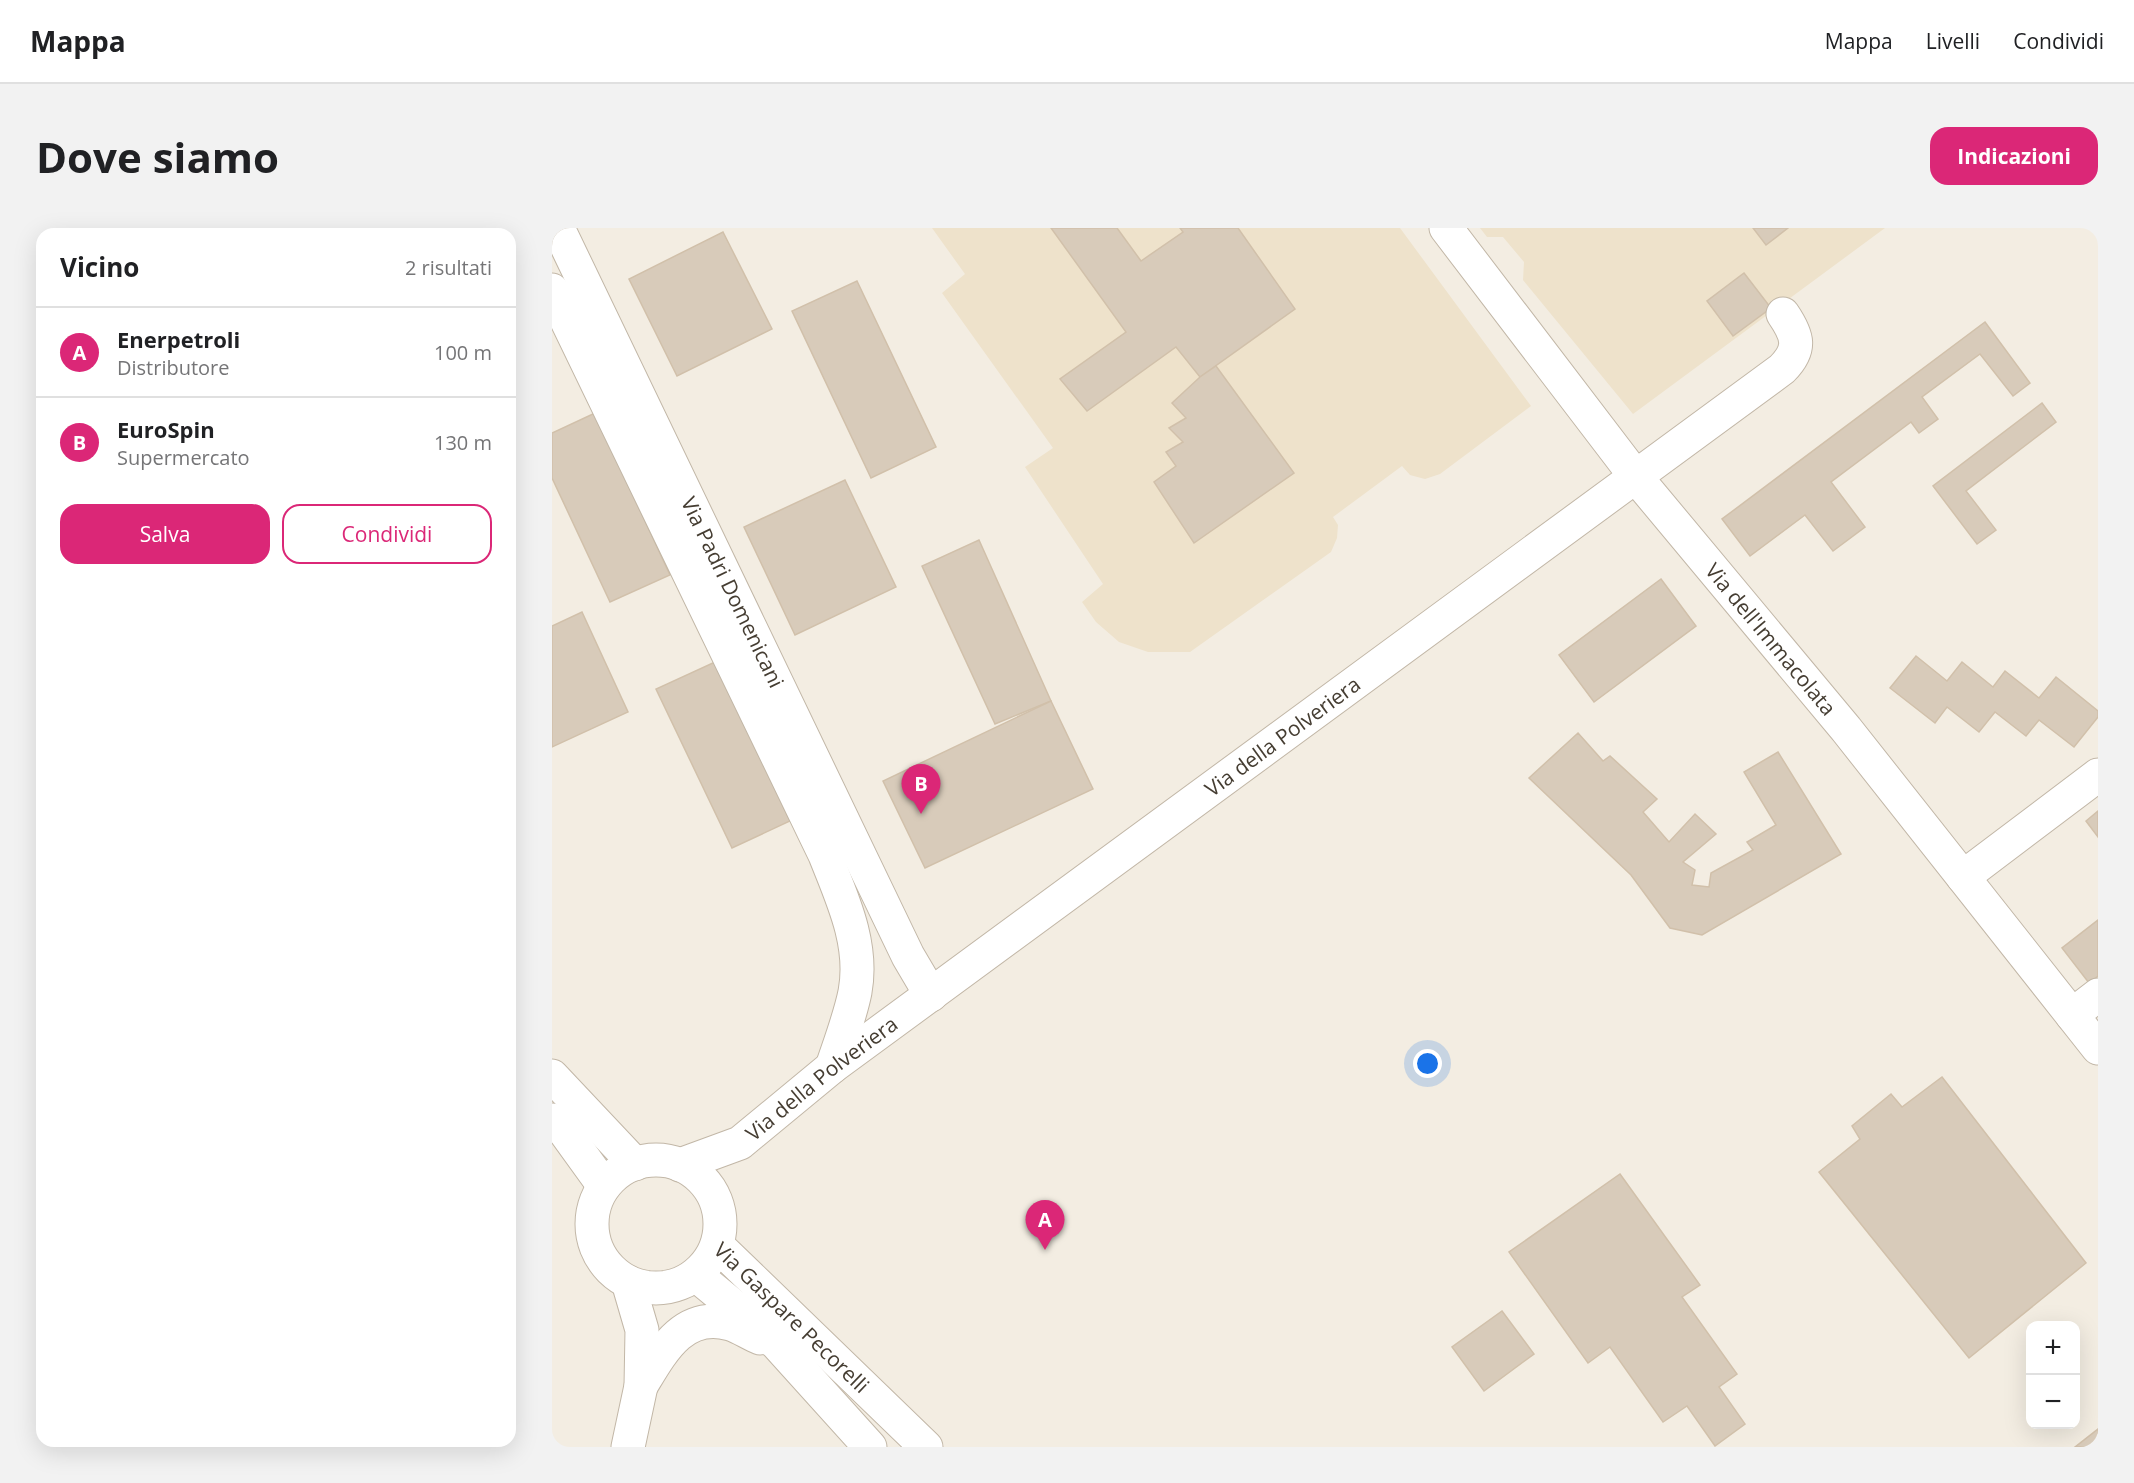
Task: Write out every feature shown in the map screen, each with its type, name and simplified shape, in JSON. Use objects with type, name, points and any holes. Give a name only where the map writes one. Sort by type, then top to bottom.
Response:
[{"type":"street","name":"Via Padri Domenicani","points":[[558,228],[908,956],[931,995]]},
{"type":"street","name":"Via dell'Immacolata","points":[[1446,228],[1636,477],[1846,729],[2098,1048]]},
{"type":"street","name":"Via Padri Domenicani","points":[[552,291],[825,855],[847,910],[856,952],[855,992],[832,1067]]},
{"type":"street","name":"Via della Polveriera","points":[[931,995],[1782,369],[1796,348],[1794,330],[1783,314]]},
{"type":"street","points":[[1963,877],[2098,775]]},
{"type":"street","points":[[908,956],[891,953],[872,960],[856,979],[874,1001],[904,1014],[931,995]]},
{"type":"street","points":[[2072,1015],[2098,995]]},
{"type":"street","name":"Via della Polveriera","points":[[680,1165],[740,1143],[832,1067],[904,1014]]},
{"type":"street","points":[[552,1076],[635,1164]]},
{"type":"street","points":[[552,1120],[565,1132],[604,1186],[625,1168],[635,1164],[658,1161],[680,1165]]},
{"type":"street","name":"Via della Polveriera","points":[[716,1202],[740,1143]]},
{"type":"street","name":"Via Gaspare Pecorelli","points":[[680,1165],[698,1176],[716,1202],[720,1219],[717,1245],[926,1447]]},
{"type":"street","name":"Via Gaspare Pecorelli","points":[[604,1186],[594,1205],[591,1224],[594,1241],[601,1257],[612,1271],[628,1282],[647,1288],[665,1288],[696,1275],[777,1344],[870,1447]]},
{"type":"street","points":[[696,1275],[710,1259],[717,1245]]},
{"type":"street","points":[[628,1282],[642,1330],[641,1386],[628,1447]]},
{"type":"street","points":[[642,1330],[665,1288]]},
{"type":"street","points":[[641,1386],[671,1341],[686,1328],[706,1322],[729,1324],[777,1344]]},
{"type":"shaded area","points":[[932,228],[1400,228],[1531,406],[1440,474],[1425,479],[1410,475],[1402,466],[1333,517],[1338,525],[1337,538],[1331,552],[1190,652],[1148,652],[1119,642],[1096,622],[1082,602],[1103,584],[1025,467],[1053,448],[942,293],[965,274]]},
{"type":"shaded area","points":[[1480,228],[1885,228],[1633,414],[1523,280],[1524,262],[1503,237],[1487,237]]},
{"type":"building","points":[[1051,228],[1117,228],[1141,261],[1183,232],[1180,228],[1238,228],[1295,309],[1200,377],[1176,347],[1087,411],[1060,379],[1126,332]]},
{"type":"building","points":[[1753,228],[1788,228],[1766,245]]},
{"type":"building","points":[[723,232],[772,329],[677,376],[629,279]]},
{"type":"building","points":[[1744,273],[1771,308],[1733,336],[1707,301]]},
{"type":"building","points":[[857,281],[936,447],[871,478],[792,311]]},
{"type":"building","points":[[1985,322],[2030,383],[2013,396],[1980,354],[1922,397],[1938,419],[1919,433],[1911,422],[1831,482],[1865,527],[1833,551],[1805,515],[1750,556],[1722,519]]},
{"type":"building","points":[[1216,366],[1294,473],[1194,543],[1154,482],[1176,466],[1166,452],[1183,442],[1169,428],[1186,418],[1172,403],[1200,377]]},
{"type":"building","points":[[2042,403],[2056,422],[1966,491],[1996,530],[1977,544],[1933,486]]},
{"type":"building","points":[[595,413],[670,575],[610,602],[552,478],[552,433]]},
{"type":"building","points":[[845,480],[896,587],[795,635],[744,527]]},
{"type":"building","points":[[979,540],[1051,701],[995,724],[922,566]]},
{"type":"building","points":[[1661,579],[1696,626],[1594,702],[1559,655]]},
{"type":"building","points":[[582,612],[628,712],[552,747],[552,626]]},
{"type":"building","points":[[1916,656],[1947,681],[1962,662],[1993,687],[2005,671],[2039,698],[2056,677],[2098,711],[2098,717],[2074,747],[2039,720],[2026,736],[1995,712],[1979,732],[1947,707],[1935,723],[1890,688]]},
{"type":"building","points":[[715,662],[790,821],[732,848],[656,689]]},
{"type":"building","points":[[1051,701],[1093,789],[925,868],[883,781]]},
{"type":"building","points":[[1578,733],[1603,761],[1610,756],[1657,799],[1643,812],[1669,842],[1695,814],[1716,834],[1683,862],[1695,870],[1692,885],[1709,887],[1711,873],[1753,850],[1747,842],[1776,825],[1744,772],[1778,752],[1841,854],[1702,935],[1670,928],[1631,875],[1529,778]]},
{"type":"building","points":[[2098,811],[2098,837],[2086,821]]},
{"type":"building","points":[[2098,920],[2098,976],[2089,983],[2062,948]]},
{"type":"building","points":[[1942,1077],[2086,1263],[1969,1358],[1819,1172],[1860,1139],[1852,1126],[1891,1094],[1902,1107]]},
{"type":"building","points":[[1620,1174],[1700,1285],[1682,1297],[1737,1374],[1719,1387],[1745,1424],[1715,1446],[1687,1406],[1663,1422],[1610,1347],[1588,1363],[1509,1252]]},
{"type":"building","points":[[1502,1311],[1534,1354],[1484,1391],[1452,1347]]},
{"type":"building","points":[[2098,1429],[2098,1447],[2075,1447]]},
{"type":"place","name":"EuroSpin","points":[[921,814]]},
{"type":"place","name":"Enerpetroli","points":[[1045,1250]]}]
